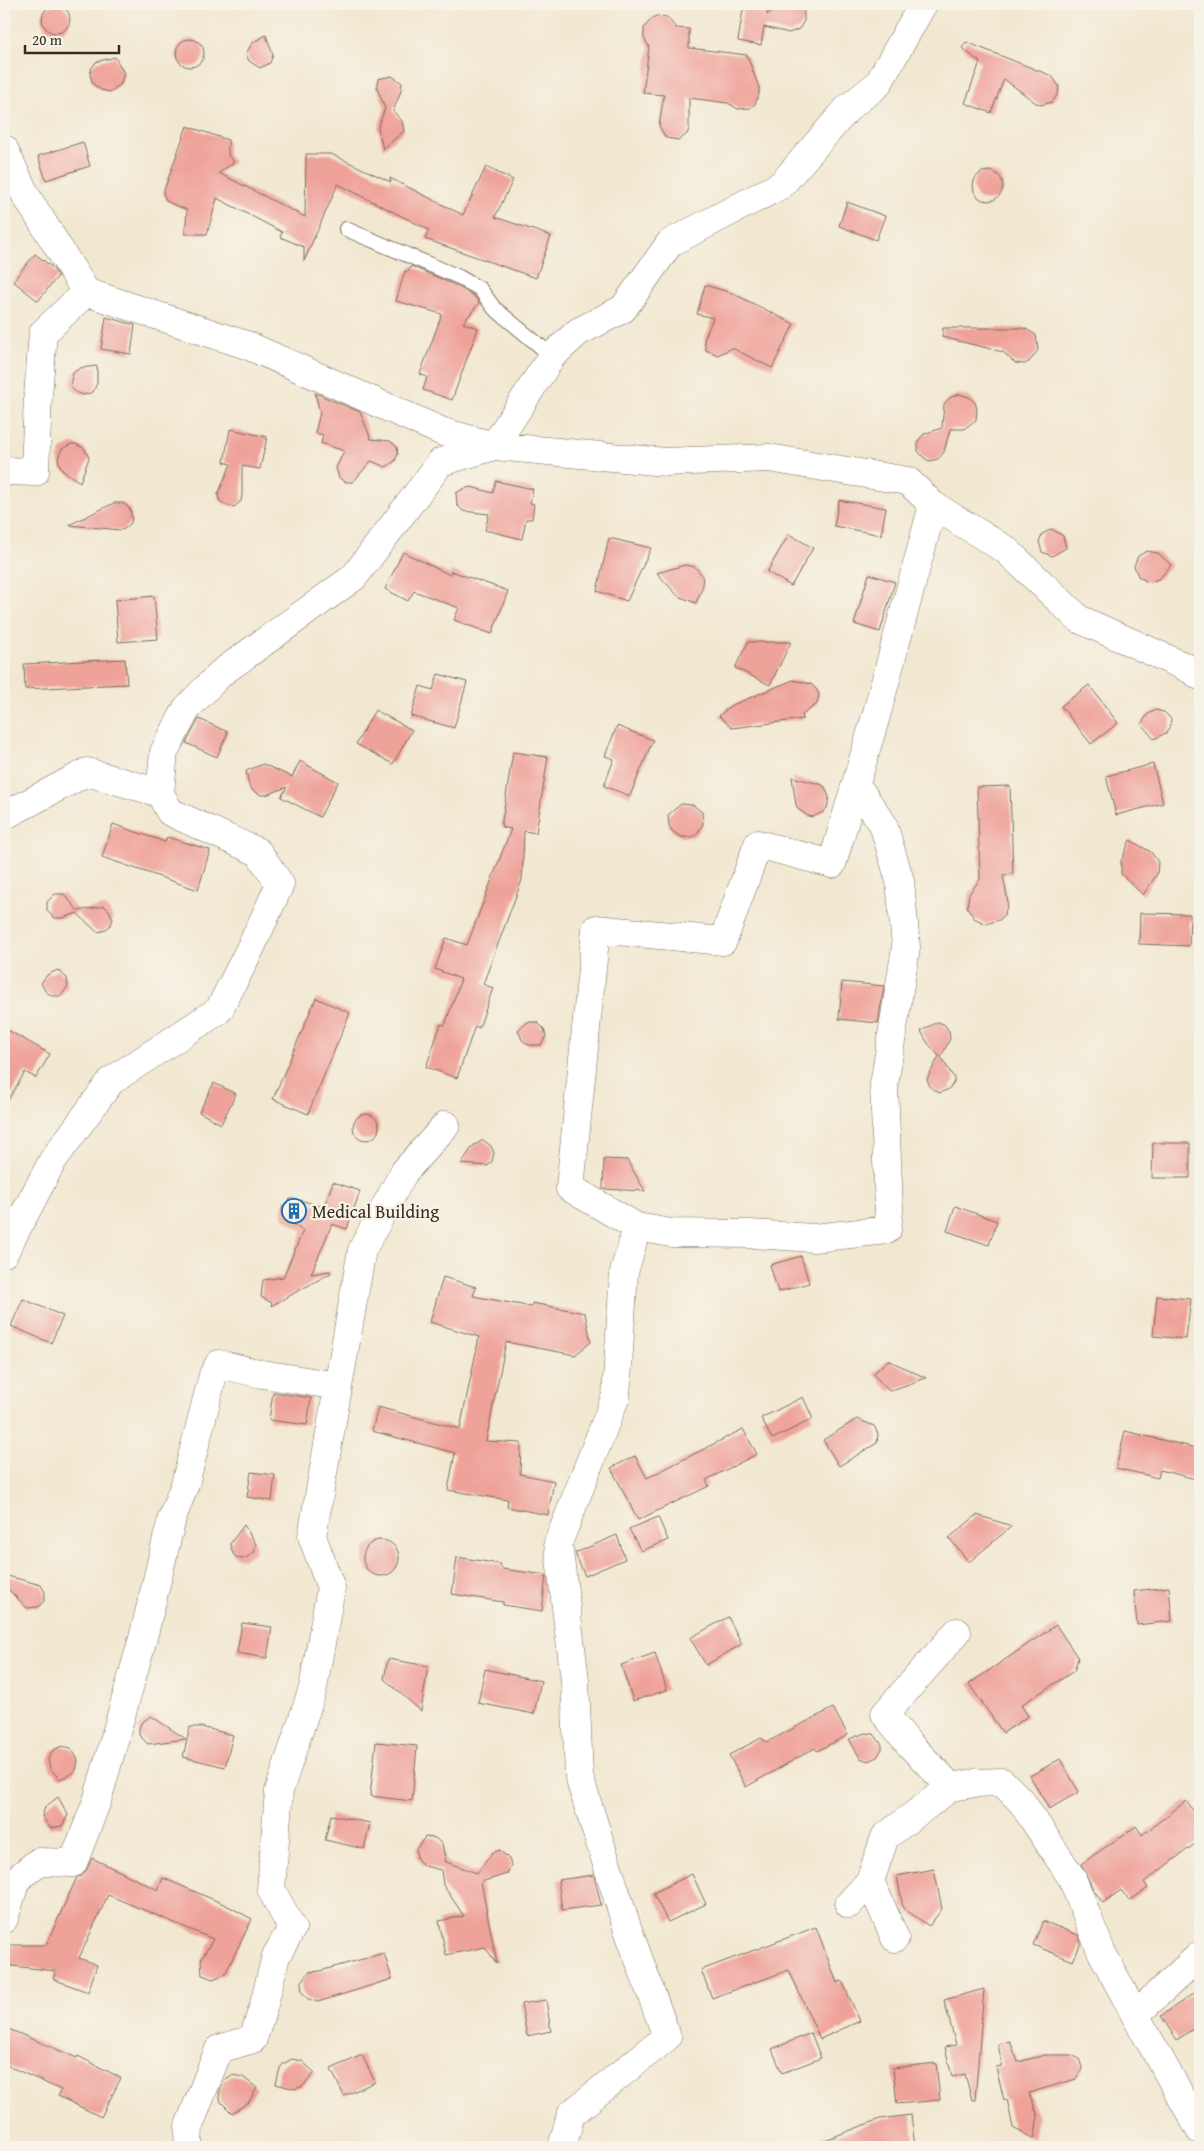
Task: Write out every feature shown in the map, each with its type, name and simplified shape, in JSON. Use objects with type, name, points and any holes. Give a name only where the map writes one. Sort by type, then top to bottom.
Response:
[{"type":"street","points":[[4,1253],[53,1160],[112,1081],[219,1010],[280,884],[258,852],[170,812],[160,793],[164,752],[187,708],[221,673],[354,577],[441,462],[494,446],[552,356],[578,332],[623,309],[670,243],[781,185],[848,108],[878,84],[923,4]]},
{"type":"street","points":[[4,149],[25,194],[86,292],[249,346],[443,432],[494,446],[665,462],[769,458],[908,481],[932,505],[1006,550],[1079,619],[1190,668],[1200,676]]},
{"type":"street","points":[[4,471],[35,472],[43,333],[86,292]]},
{"type":"street","points":[[856,785],[884,824],[900,881],[906,947],[884,1085],[889,1210],[887,1230],[814,1238],[751,1234],[671,1233],[637,1227],[570,1188],[596,929],[723,941],[758,844],[832,864],[876,716],[932,505]]},
{"type":"street","points":[[4,816],[87,772],[160,793]]},
{"type":"street","points":[[188,2147],[188,2126],[219,2049],[253,2038],[264,2008],[276,1956],[292,1928],[271,1889],[279,1791],[312,1688],[331,1588],[312,1536],[362,1250],[404,1172],[446,1125]]},
{"type":"street","points":[[562,2147],[571,2114],[667,2038],[627,1928],[579,1777],[575,1680],[558,1543],[616,1396],[624,1272],[637,1227]]},
{"type":"street","points":[[4,1919],[16,1880],[38,1862],[73,1863],[79,1851],[98,1801],[143,1638],[172,1518],[185,1484],[213,1375],[219,1364],[262,1374],[338,1386]]},
{"type":"street","points":[[951,1787],[910,1744],[885,1714],[957,1632]]},
{"type":"street","points":[[849,1904],[870,1881],[885,1837],[951,1787],[975,1783],[1002,1782],[1021,1801],[1072,1878],[1101,1952],[1200,2130]]},
{"type":"street","points":[[870,1881],[895,1938]]},
{"type":"street","points":[[1135,2014],[1200,1955]]},
{"type":"lane","points":[[346,228],[459,276],[480,289],[494,308],[552,356]]},
{"type":"building","points":[[744,4],[768,9],[767,15],[782,4],[799,4],[804,12],[804,21],[799,29],[789,33],[764,27],[761,45],[738,41]]},
{"type":"building","points":[[56,5],[66,9],[70,19],[66,29],[56,33],[46,29],[42,19],[46,9]]},
{"type":"building","points":[[656,16],[667,17],[676,28],[689,29],[689,48],[747,55],[759,88],[755,104],[750,108],[738,109],[728,103],[689,98],[689,129],[687,134],[679,140],[666,138],[659,126],[664,95],[643,93],[649,47],[644,38],[644,28]]},
{"type":"building","points":[[266,35],[273,55],[270,63],[260,68],[249,61],[246,54],[252,43]]},
{"type":"building","points":[[190,39],[200,43],[204,53],[200,63],[190,67],[180,63],[176,53],[180,43]]},
{"type":"building","points":[[966,42],[1052,76],[1059,86],[1058,94],[1052,102],[1041,105],[1004,79],[991,113],[965,103],[980,62],[962,48]]},
{"type":"building","points":[[115,57],[124,73],[121,84],[110,92],[101,90],[93,84],[90,74],[91,69],[96,62]]},
{"type":"building","points":[[392,76],[402,83],[393,111],[402,121],[404,131],[383,149],[378,128],[385,108],[377,88],[378,79]]},
{"type":"building","points":[[187,126],[228,140],[228,155],[234,162],[219,173],[305,217],[306,154],[331,154],[391,182],[390,178],[463,215],[486,167],[513,180],[495,217],[551,236],[536,278],[425,239],[429,230],[338,184],[304,261],[304,247],[280,237],[282,232],[217,198],[207,234],[185,234],[187,210],[170,203],[166,200],[163,193]]},
{"type":"building","points":[[83,142],[90,166],[46,180],[38,156]]},
{"type":"building","points":[[988,171],[994,172],[1002,180],[1002,192],[994,200],[988,201],[982,200],[974,192],[973,186],[974,180],[982,172]]},
{"type":"building","points":[[847,202],[885,216],[876,240],[839,226]]},
{"type":"building","points":[[35,254],[52,267],[58,276],[38,301],[13,281]]},
{"type":"building","points":[[411,266],[455,285],[474,296],[479,303],[463,323],[478,328],[452,400],[423,390],[427,377],[420,374],[442,314],[396,301],[405,271],[408,272]]},
{"type":"building","points":[[705,285],[732,293],[794,324],[772,368],[732,348],[718,355],[706,350],[704,340],[713,318],[697,314]]},
{"type":"building","points":[[106,317],[135,325],[131,354],[101,349]]},
{"type":"building","points":[[943,328],[1024,328],[1036,335],[1038,350],[1030,361],[1025,364],[1015,363],[1003,352],[942,337]]},
{"type":"building","points":[[97,366],[97,383],[93,392],[84,395],[75,392],[70,385],[73,373],[80,368]]},
{"type":"building","points":[[315,393],[360,412],[371,439],[390,441],[397,447],[398,454],[395,461],[386,467],[371,461],[353,482],[346,482],[339,478],[336,468],[344,451],[321,443],[323,435],[315,433],[320,413]]},
{"type":"building","points":[[959,394],[969,397],[975,402],[977,409],[976,420],[964,429],[950,429],[944,452],[938,459],[929,461],[918,451],[918,441],[924,434],[942,428],[944,404],[949,398]]},
{"type":"building","points":[[230,429],[267,437],[260,469],[242,466],[241,501],[234,507],[224,504],[219,500],[218,494],[231,464],[224,462]]},
{"type":"building","points":[[71,444],[76,444],[85,449],[89,458],[80,482],[63,471],[59,463],[58,458],[62,449]]},
{"type":"building","points":[[496,481],[533,489],[530,503],[534,504],[532,519],[526,519],[522,539],[485,530],[489,514],[463,511],[457,505],[456,493],[471,487],[493,493]]},
{"type":"building","points":[[839,500],[886,508],[881,535],[834,526]]},
{"type":"building","points":[[114,503],[123,503],[130,509],[131,523],[124,529],[69,525]]},
{"type":"building","points":[[1052,529],[1063,536],[1066,548],[1052,556],[1042,552],[1039,542],[1042,534]]},
{"type":"building","points":[[789,534],[813,548],[791,586],[767,572]]},
{"type":"building","points":[[609,538],[651,548],[627,601],[597,591]]},
{"type":"building","points":[[1147,551],[1158,553],[1171,565],[1160,578],[1151,582],[1138,576],[1134,566],[1138,556]]},
{"type":"building","points":[[403,552],[450,575],[451,571],[508,591],[492,634],[454,620],[459,608],[414,591],[408,601],[385,589]]},
{"type":"building","points":[[685,565],[695,567],[702,575],[703,586],[696,603],[678,596],[657,573]]},
{"type":"building","points":[[869,574],[895,582],[880,632],[854,624]]},
{"type":"building","points":[[154,596],[158,639],[118,642],[115,600]]},
{"type":"building","points":[[748,642],[791,642],[770,685],[735,668]]},
{"type":"building","points":[[125,659],[127,684],[25,689],[24,664]]},
{"type":"building","points":[[438,674],[467,682],[454,728],[411,716],[420,686],[433,690]]},
{"type":"building","points":[[793,680],[811,684],[819,695],[817,704],[802,715],[803,719],[732,728],[719,716],[730,706]]},
{"type":"building","points":[[1089,685],[1118,723],[1091,744],[1061,706]]},
{"type":"building","points":[[375,710],[412,730],[393,764],[356,744]]},
{"type":"building","points":[[1156,710],[1164,712],[1171,719],[1166,733],[1154,739],[1141,724],[1148,714]]},
{"type":"building","points":[[199,719],[228,732],[217,757],[186,743]]},
{"type":"building","points":[[617,726],[653,740],[630,796],[604,786],[614,759],[605,756]]},
{"type":"building","points":[[513,752],[548,757],[536,833],[524,831],[522,880],[483,984],[493,988],[479,1028],[475,1026],[457,1078],[426,1067],[441,1024],[445,1025],[461,979],[435,969],[446,938],[467,945],[511,829],[501,827]]},
{"type":"building","points":[[300,761],[338,782],[320,817],[281,797],[287,787],[261,795],[252,790],[249,785],[246,771],[263,764],[292,777]]},
{"type":"building","points":[[1153,764],[1163,803],[1116,815],[1106,776]]},
{"type":"building","points":[[792,777],[825,787],[829,797],[827,808],[823,812],[813,817],[799,810],[796,805]]},
{"type":"building","points":[[1010,786],[1013,874],[1003,875],[1008,903],[1004,916],[999,920],[986,924],[974,918],[967,907],[969,894],[980,879],[977,787]]},
{"type":"building","points":[[681,804],[693,805],[702,812],[703,824],[697,834],[692,837],[681,837],[672,831],[669,826],[668,815]]},
{"type":"building","points":[[113,824],[165,842],[167,837],[210,850],[198,890],[102,857]]},
{"type":"building","points":[[1130,840],[1151,852],[1158,862],[1157,874],[1143,895],[1121,874],[1121,861]]},
{"type":"building","points":[[55,894],[64,894],[78,911],[104,906],[109,910],[113,919],[110,926],[103,931],[97,932],[77,913],[63,918],[54,918],[47,911],[47,902]]},
{"type":"building","points":[[1140,913],[1190,914],[1189,946],[1139,944]]},
{"type":"building","points":[[58,970],[67,978],[68,986],[61,996],[52,996],[45,991],[41,983],[47,975]]},
{"type":"building","points":[[842,982],[884,986],[878,1023],[839,1019]]},
{"type":"building","points":[[316,998],[350,1013],[308,1114],[273,1099]]},
{"type":"building","points":[[528,1022],[537,1022],[544,1029],[546,1036],[541,1045],[528,1045],[522,1040],[518,1030]]},
{"type":"building","points":[[937,1022],[944,1024],[949,1031],[950,1039],[941,1057],[954,1078],[954,1082],[949,1089],[939,1093],[930,1087],[927,1079],[939,1056],[927,1042],[921,1031]]},
{"type":"building","points":[[4,1028],[50,1054],[36,1078],[25,1072],[4,1107]]},
{"type":"building","points":[[214,1083],[236,1094],[221,1124],[199,1112]]},
{"type":"building","points":[[366,1114],[375,1118],[379,1127],[375,1136],[366,1140],[357,1136],[353,1127],[357,1118]]},
{"type":"building","name":"Medical Building","points":[[483,1140],[491,1146],[494,1153],[492,1161],[488,1166],[461,1164],[473,1146]]},
{"type":"building","points":[[1153,1143],[1190,1143],[1190,1178],[1152,1178]]},
{"type":"building","points":[[604,1159],[627,1160],[645,1191],[603,1189]]},
{"type":"building","points":[[333,1182],[360,1191],[347,1229],[332,1224],[311,1274],[330,1271],[331,1273],[271,1306],[272,1303],[261,1297],[263,1280],[283,1277],[303,1231],[286,1220],[282,1215],[282,1207],[290,1199],[296,1199],[324,1207]]},
{"type":"building","points":[[955,1206],[997,1221],[989,1245],[947,1231]]},
{"type":"building","points":[[801,1256],[809,1283],[778,1292],[770,1265]]},
{"type":"building","points":[[443,1277],[476,1287],[473,1296],[532,1307],[532,1303],[585,1313],[591,1342],[575,1355],[506,1342],[486,1441],[521,1443],[520,1474],[554,1481],[548,1515],[507,1507],[508,1500],[448,1490],[455,1453],[372,1431],[378,1407],[460,1429],[479,1337],[430,1322]]},
{"type":"building","points":[[1157,1296],[1191,1299],[1186,1339],[1153,1336]]},
{"type":"building","points":[[23,1299],[63,1316],[51,1343],[11,1326]]},
{"type":"building","points":[[888,1360],[926,1378],[889,1391],[873,1374]]},
{"type":"building","points":[[273,1392],[311,1398],[307,1425],[269,1420]]},
{"type":"building","points":[[803,1397],[813,1419],[772,1439],[761,1418]]},
{"type":"building","points":[[857,1419],[874,1426],[878,1434],[877,1443],[839,1466],[823,1440]]},
{"type":"building","points":[[743,1429],[757,1454],[706,1480],[709,1486],[638,1520],[611,1468],[635,1456],[647,1478]]},
{"type":"building","points":[[1125,1431],[1200,1449],[1200,1480],[1160,1470],[1158,1478],[1116,1468]]},
{"type":"building","points":[[251,1472],[275,1475],[272,1501],[247,1497]]},
{"type":"building","points":[[977,1515],[1012,1526],[969,1562],[949,1538]]},
{"type":"building","points":[[658,1517],[668,1540],[641,1551],[629,1529]]},
{"type":"building","points":[[244,1525],[256,1544],[254,1553],[244,1559],[237,1558],[233,1554],[230,1544]]},
{"type":"building","points":[[617,1535],[625,1559],[585,1576],[575,1553]]},
{"type":"building","points":[[381,1540],[393,1546],[399,1558],[393,1570],[381,1576],[369,1570],[363,1558],[369,1546]]},
{"type":"building","points":[[457,1557],[500,1564],[502,1569],[546,1575],[542,1611],[503,1605],[503,1602],[452,1594]]},
{"type":"building","points":[[4,1575],[41,1585],[45,1592],[44,1601],[38,1607],[27,1608],[4,1585]]},
{"type":"building","points":[[1169,1587],[1172,1621],[1137,1625],[1134,1591]]},
{"type":"building","points":[[728,1617],[742,1644],[706,1665],[690,1638]]},
{"type":"building","points":[[242,1623],[272,1627],[267,1658],[237,1653]]},
{"type":"building","points":[[1056,1625],[1078,1658],[1074,1671],[1021,1705],[1028,1716],[1003,1733],[969,1684]]},
{"type":"building","points":[[655,1653],[667,1690],[633,1701],[621,1665]]},
{"type":"building","points":[[388,1659],[428,1666],[421,1711],[384,1679]]},
{"type":"building","points":[[485,1669],[541,1681],[534,1714],[478,1703]]},
{"type":"building","points":[[833,1708],[848,1735],[817,1751],[815,1748],[746,1787],[729,1755],[761,1738],[767,1742]]},
{"type":"building","points":[[151,1716],[186,1739],[148,1744],[139,1735],[139,1729],[141,1723]]},
{"type":"building","points":[[190,1727],[201,1727],[233,1735],[225,1767],[183,1757]]},
{"type":"building","points":[[865,1733],[874,1734],[882,1745],[882,1749],[877,1757],[868,1761],[860,1758],[849,1739]]},
{"type":"building","points":[[376,1742],[417,1746],[412,1801],[370,1796]]},
{"type":"building","points":[[62,1746],[71,1748],[78,1760],[76,1770],[60,1779],[50,1769],[48,1759],[53,1750]]},
{"type":"building","points":[[1060,1759],[1079,1792],[1049,1809],[1030,1776]]},
{"type":"building","points":[[58,1797],[68,1815],[62,1826],[50,1828],[42,1816],[45,1807]]},
{"type":"building","points":[[1186,1801],[1200,1820],[1200,1840],[1144,1882],[1148,1888],[1129,1901],[1121,1890],[1103,1903],[1093,1889],[1081,1864],[1136,1826],[1142,1835]]},
{"type":"building","points":[[331,1815],[370,1823],[364,1849],[325,1840]]},
{"type":"building","points":[[425,1837],[435,1838],[442,1844],[446,1862],[477,1873],[492,1853],[500,1850],[509,1859],[511,1865],[507,1874],[481,1882],[497,1964],[485,1947],[446,1955],[439,1921],[464,1916],[443,1885],[441,1870],[424,1866],[417,1859],[416,1849]]},
{"type":"building","points":[[92,1858],[158,1890],[163,1878],[226,1905],[252,1919],[225,1974],[213,1979],[202,1975],[201,1960],[213,1939],[108,1895],[79,1958],[97,1965],[88,1992],[53,1979],[56,1971],[4,1965],[4,1945],[46,1945],[77,1877],[82,1876]]},
{"type":"building","points":[[934,1869],[942,1909],[929,1926],[903,1908],[897,1876]]},
{"type":"building","points":[[692,1874],[706,1904],[668,1922],[653,1893]]},
{"type":"building","points":[[594,1875],[601,1905],[562,1910],[558,1880]]},
{"type":"building","points":[[1043,1921],[1078,1935],[1081,1943],[1073,1961],[1033,1945]]},
{"type":"building","points":[[816,1927],[837,1983],[842,1981],[860,2021],[820,2039],[789,1970],[712,1998],[701,1970]]},
{"type":"building","points":[[384,1953],[392,1979],[318,2002],[308,1999],[302,1992],[301,1983],[309,1972],[320,1971]]},
{"type":"building","points":[[984,1989],[975,2100],[972,2100],[965,2074],[952,2077],[945,2047],[956,2045],[944,2000]]},
{"type":"building","points":[[1200,1989],[1200,2024],[1177,2040],[1161,2016]]},
{"type":"building","points":[[546,2000],[551,2031],[527,2036],[521,2004]]},
{"type":"building","points":[[4,2027],[77,2058],[78,2056],[121,2078],[101,2117],[58,2096],[61,2090],[4,2064]]},
{"type":"building","points":[[811,2033],[821,2058],[782,2073],[772,2049]]},
{"type":"building","points":[[1010,2041],[1018,2062],[1045,2055],[1072,2055],[1079,2059],[1082,2067],[1076,2079],[1029,2093],[1038,2116],[1034,2139],[1013,2128],[1007,2099],[1004,2100],[996,2067],[1002,2066],[998,2044]]},
{"type":"building","points":[[362,2055],[375,2082],[344,2096],[331,2069]]},
{"type":"building","points":[[292,2059],[302,2061],[315,2073],[303,2086],[295,2089],[276,2084],[280,2068]]},
{"type":"building","points":[[936,2063],[940,2100],[897,2104],[893,2068]]},
{"type":"building","points":[[232,2075],[243,2077],[257,2088],[249,2102],[232,2113],[221,2102],[219,2093],[224,2080]]},
{"type":"building","points":[[911,2115],[915,2147],[812,2147],[812,2145],[880,2119]]},
{"type":"place","name":"Medical Building","points":[[294,1211]]}]
